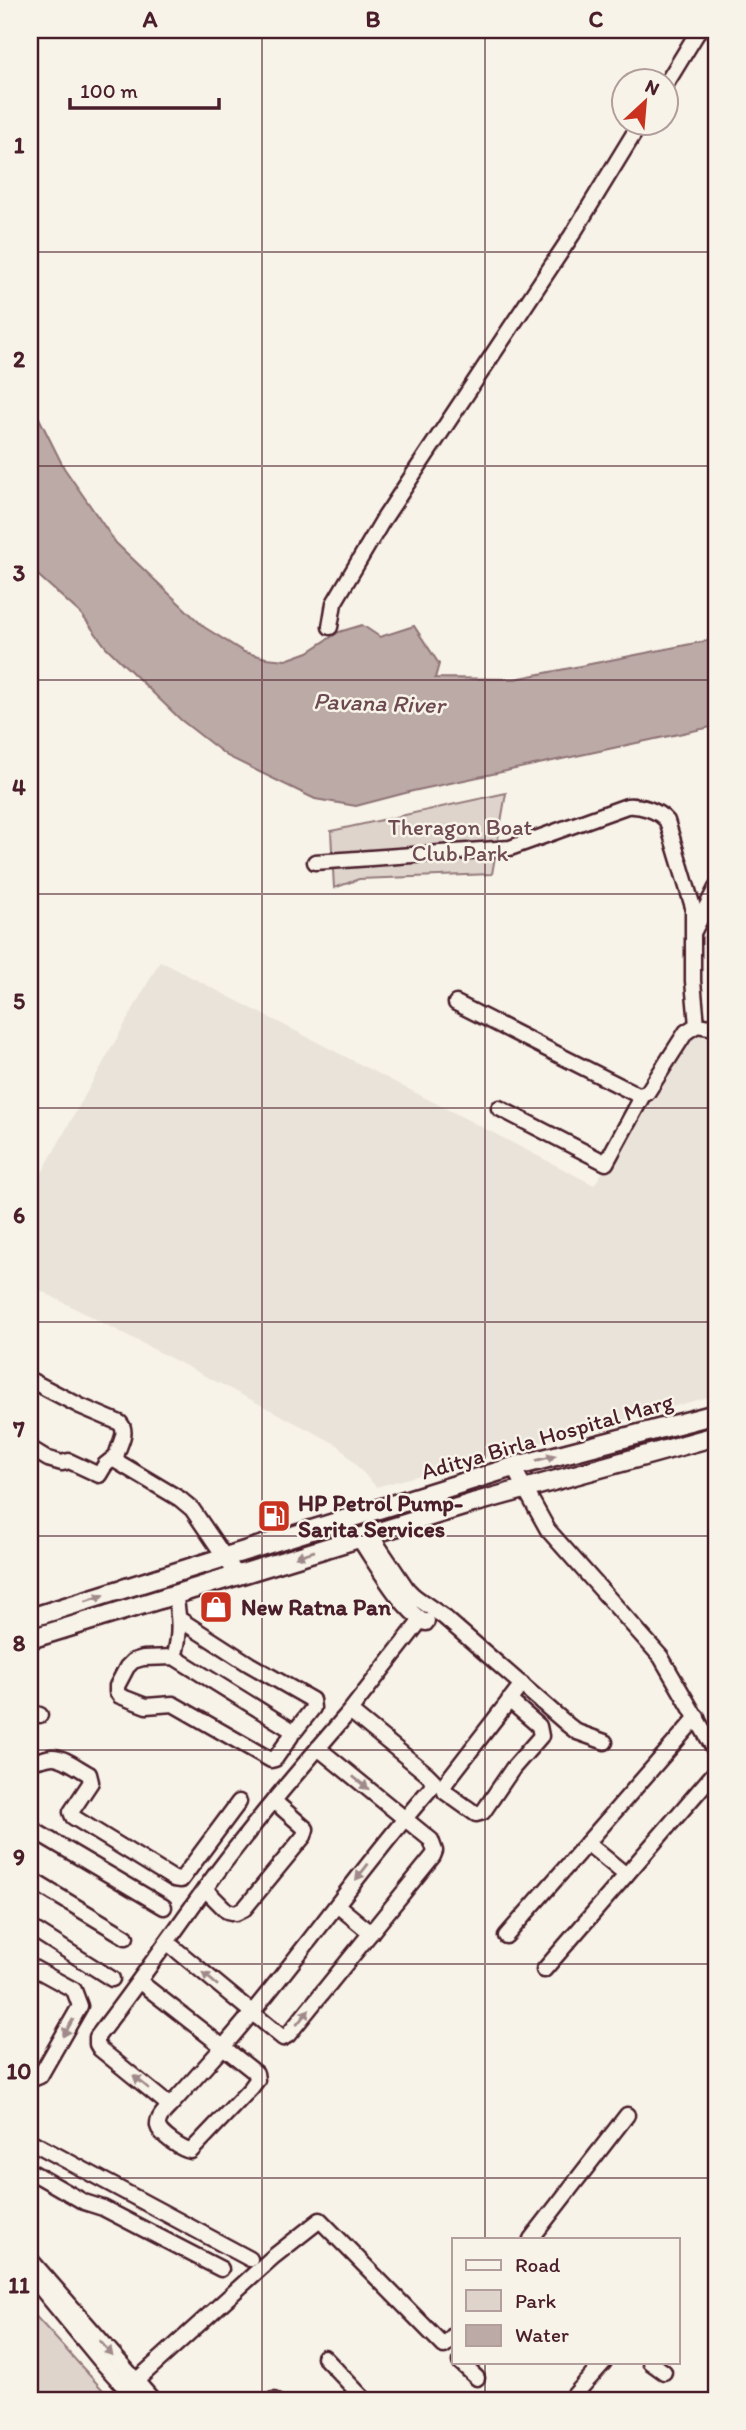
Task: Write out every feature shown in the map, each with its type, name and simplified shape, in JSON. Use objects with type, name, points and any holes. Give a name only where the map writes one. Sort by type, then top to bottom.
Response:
[{"type":"main road","name":"Aditya Birla Hospital Marg","points":[[30,1618],[513,1467],[716,1414]]},
{"type":"main road","points":[[635,1436],[641,1457]]},
{"type":"main road","name":"Aditya Birla Hospital Marg","points":[[30,1639],[526,1488],[716,1436]]},
{"type":"street","points":[[677,66],[699,30]]},
{"type":"street","points":[[330,627],[334,603],[383,520],[572,235],[633,136]]},
{"type":"street","points":[[315,862],[510,848],[634,806],[656,812],[667,821],[693,907],[693,981],[697,1025]]},
{"type":"street","points":[[693,933],[716,888]]},
{"type":"street","points":[[456,1003],[638,1095],[643,1095]]},
{"type":"street","points":[[499,1108],[606,1163],[643,1095],[651,1088],[686,1032],[697,1025],[716,1028]]},
{"type":"street","points":[[30,1380],[120,1423],[124,1428],[115,1457],[105,1465],[99,1475],[69,1461],[62,1463],[48,1459],[30,1448]]},
{"type":"street","points":[[115,1457],[120,1465],[180,1499],[192,1509],[237,1575]]},
{"type":"street","points":[[513,1467],[548,1530],[660,1657],[716,1752]]},
{"type":"street","points":[[170,2106],[100,2049],[97,2038],[205,1889],[274,1801],[350,1711],[421,1620],[426,1623],[426,1609],[410,1599],[364,1536]]},
{"type":"street","points":[[174,1657],[179,1642],[175,1594]]},
{"type":"street","points":[[410,1599],[444,1617],[577,1732],[604,1742]]},
{"type":"street","points":[[179,1619],[312,1700],[313,1708],[295,1731],[174,1657],[133,1661],[117,1686],[120,1696],[146,1706],[173,1704],[271,1760],[275,1759],[291,1736]]},
{"type":"street","points":[[509,1700],[539,1726],[541,1736],[513,1768],[483,1812],[476,1814],[445,1792],[443,1786],[509,1700],[522,1684]]},
{"type":"street","points":[[140,1982],[223,2047],[256,2073],[257,2080],[191,2151],[183,2150],[160,2130],[158,2124],[161,2116],[223,2047],[252,2014],[404,1818],[431,1788],[433,1780],[350,1711]]},
{"type":"street","points":[[506,1936],[697,1717]]},
{"type":"street","points":[[168,1943],[283,2038],[435,1851],[431,1840],[318,1748]]},
{"type":"street","points":[[30,1760],[40,1762],[50,1757],[58,1757],[89,1774],[91,1782],[71,1812],[73,1817],[174,1880],[181,1880],[239,1802]]},
{"type":"street","points":[[544,1970],[716,1772]]},
{"type":"street","points":[[205,1889],[227,1911],[236,1913],[244,1909],[304,1836],[306,1829],[274,1801]]},
{"type":"street","points":[[30,1828],[164,1907]]},
{"type":"street","points":[[587,1843],[626,1875]]},
{"type":"street","points":[[30,1879],[127,1937]]},
{"type":"street","points":[[337,1905],[371,1933]]},
{"type":"street","points":[[30,1927],[112,1979]]},
{"type":"street","points":[[30,1967],[74,1990],[80,2006],[40,2076],[30,2080]]},
{"type":"street","points":[[532,2238],[627,2115]]},
{"type":"street","points":[[30,2141],[250,2259]]},
{"type":"street","points":[[30,2171],[84,2202],[109,2211],[221,2269]]},
{"type":"street","points":[[133,2391],[272,2257],[320,2220],[451,2345]]},
{"type":"street","points":[[30,2259],[133,2391]]},
{"type":"street","points":[[30,2275],[133,2391],[153,2400]]},
{"type":"street","points":[[324,2357],[365,2400]]},
{"type":"street","points":[[462,2364],[477,2378]]},
{"type":"street","points":[[570,2400],[602,2364]]},
{"type":"street","points":[[653,2364],[664,2372]]},
{"type":"shaded area","points":[[160,961],[594,1185],[695,1034],[716,1038],[716,1395],[376,1487],[338,1445],[30,1285],[30,1194]]},
{"type":"green space","name":"Theragon Boat Club Park","points":[[506,793],[492,874],[359,879],[334,888],[331,831]]},
{"type":"green space","points":[[30,2310],[112,2400],[30,2400]]},
{"type":"water","name":"Pavana River","points":[[30,400],[64,468],[116,543],[204,627],[244,652],[286,660],[308,652],[339,632],[362,625],[380,637],[414,626],[439,664],[435,678],[515,679],[716,639],[716,726],[413,791],[356,806],[315,799],[227,756],[181,720],[106,647],[81,614],[30,568]]},
{"type":"waterway","points":[[708,1786],[716,1791]]},
{"type":"place","name":"HP Petrol Pump- Sarita Services","points":[[274,1516]]},
{"type":"place","name":"New Ratna Pan","points":[[216,1607]]}]
